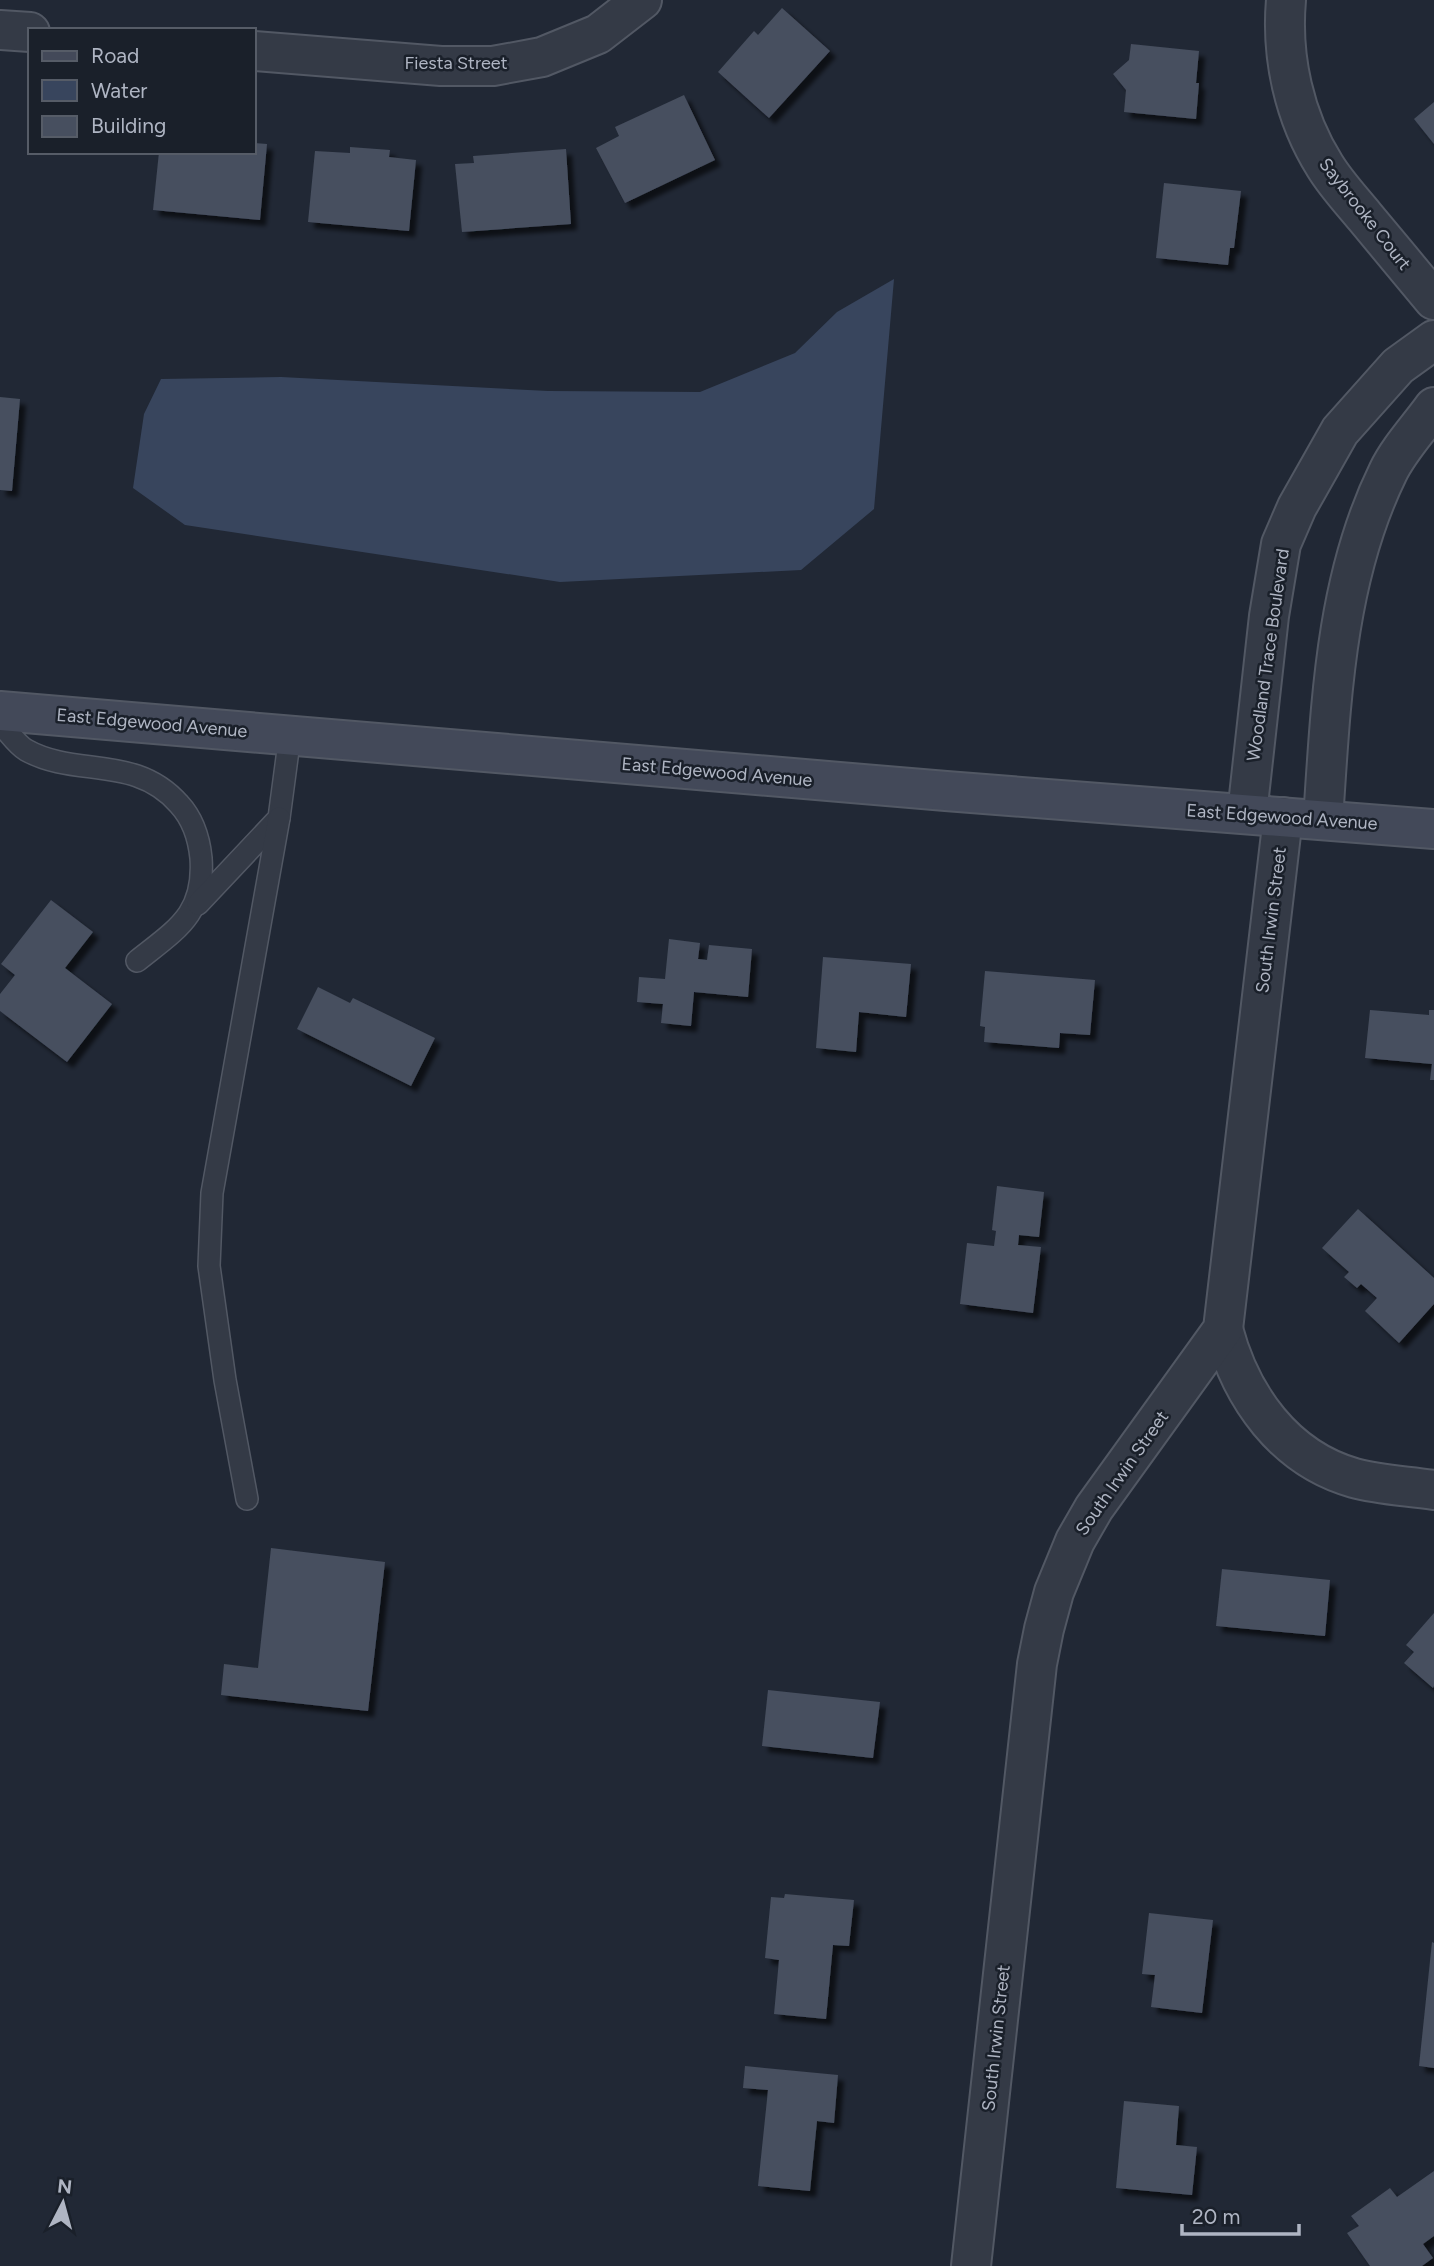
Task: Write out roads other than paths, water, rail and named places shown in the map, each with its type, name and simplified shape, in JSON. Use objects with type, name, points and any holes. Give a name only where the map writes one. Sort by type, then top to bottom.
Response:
[{"type":"main road","name":"East Edgewood Avenue","points":[[0,711],[855,784],[1434,829]]},
{"type":"street","name":"Fiesta Street","points":[[256,51],[441,66],[493,66],[542,57],[598,34],[642,0]]},
{"type":"street","name":"Saybrooke Court","points":[[1286,0],[1285,40],[1290,73],[1298,106],[1317,153],[1346,195],[1434,300]]},
{"type":"street","points":[[0,30],[28,32]]},
{"type":"street","name":"Woodland Trace Boulevard","points":[[1265,816],[1269,616],[1281,544],[1297,507],[1340,431],[1398,366],[1434,340]]},
{"type":"street","points":[[1323,820],[1332,688],[1346,594],[1367,526],[1389,471],[1434,407]]},
{"type":"street","name":"South Irwin Street","points":[[971,2266],[1037,1664],[1049,1609],[1060,1575],[1094,1508],[1223,1329],[1265,816]]},
{"type":"street","points":[[1223,1329],[1243,1384],[1262,1415],[1304,1455],[1333,1471],[1359,1480],[1434,1490]]},
{"type":"lane","points":[[0,723],[23,748],[45,759],[136,775],[166,789],[190,816],[200,850],[202,882],[192,910]]},
{"type":"lane","points":[[247,1499],[225,1380],[209,1266],[212,1193],[279,818],[290,735]]},
{"type":"lane","points":[[137,961],[178,928],[279,818]]},
{"type":"water","points":[[894,279],[874,509],[801,570],[560,582],[185,525],[133,488],[144,414],[161,379],[281,377],[548,391],[700,392],[795,353],[837,312]]}]
